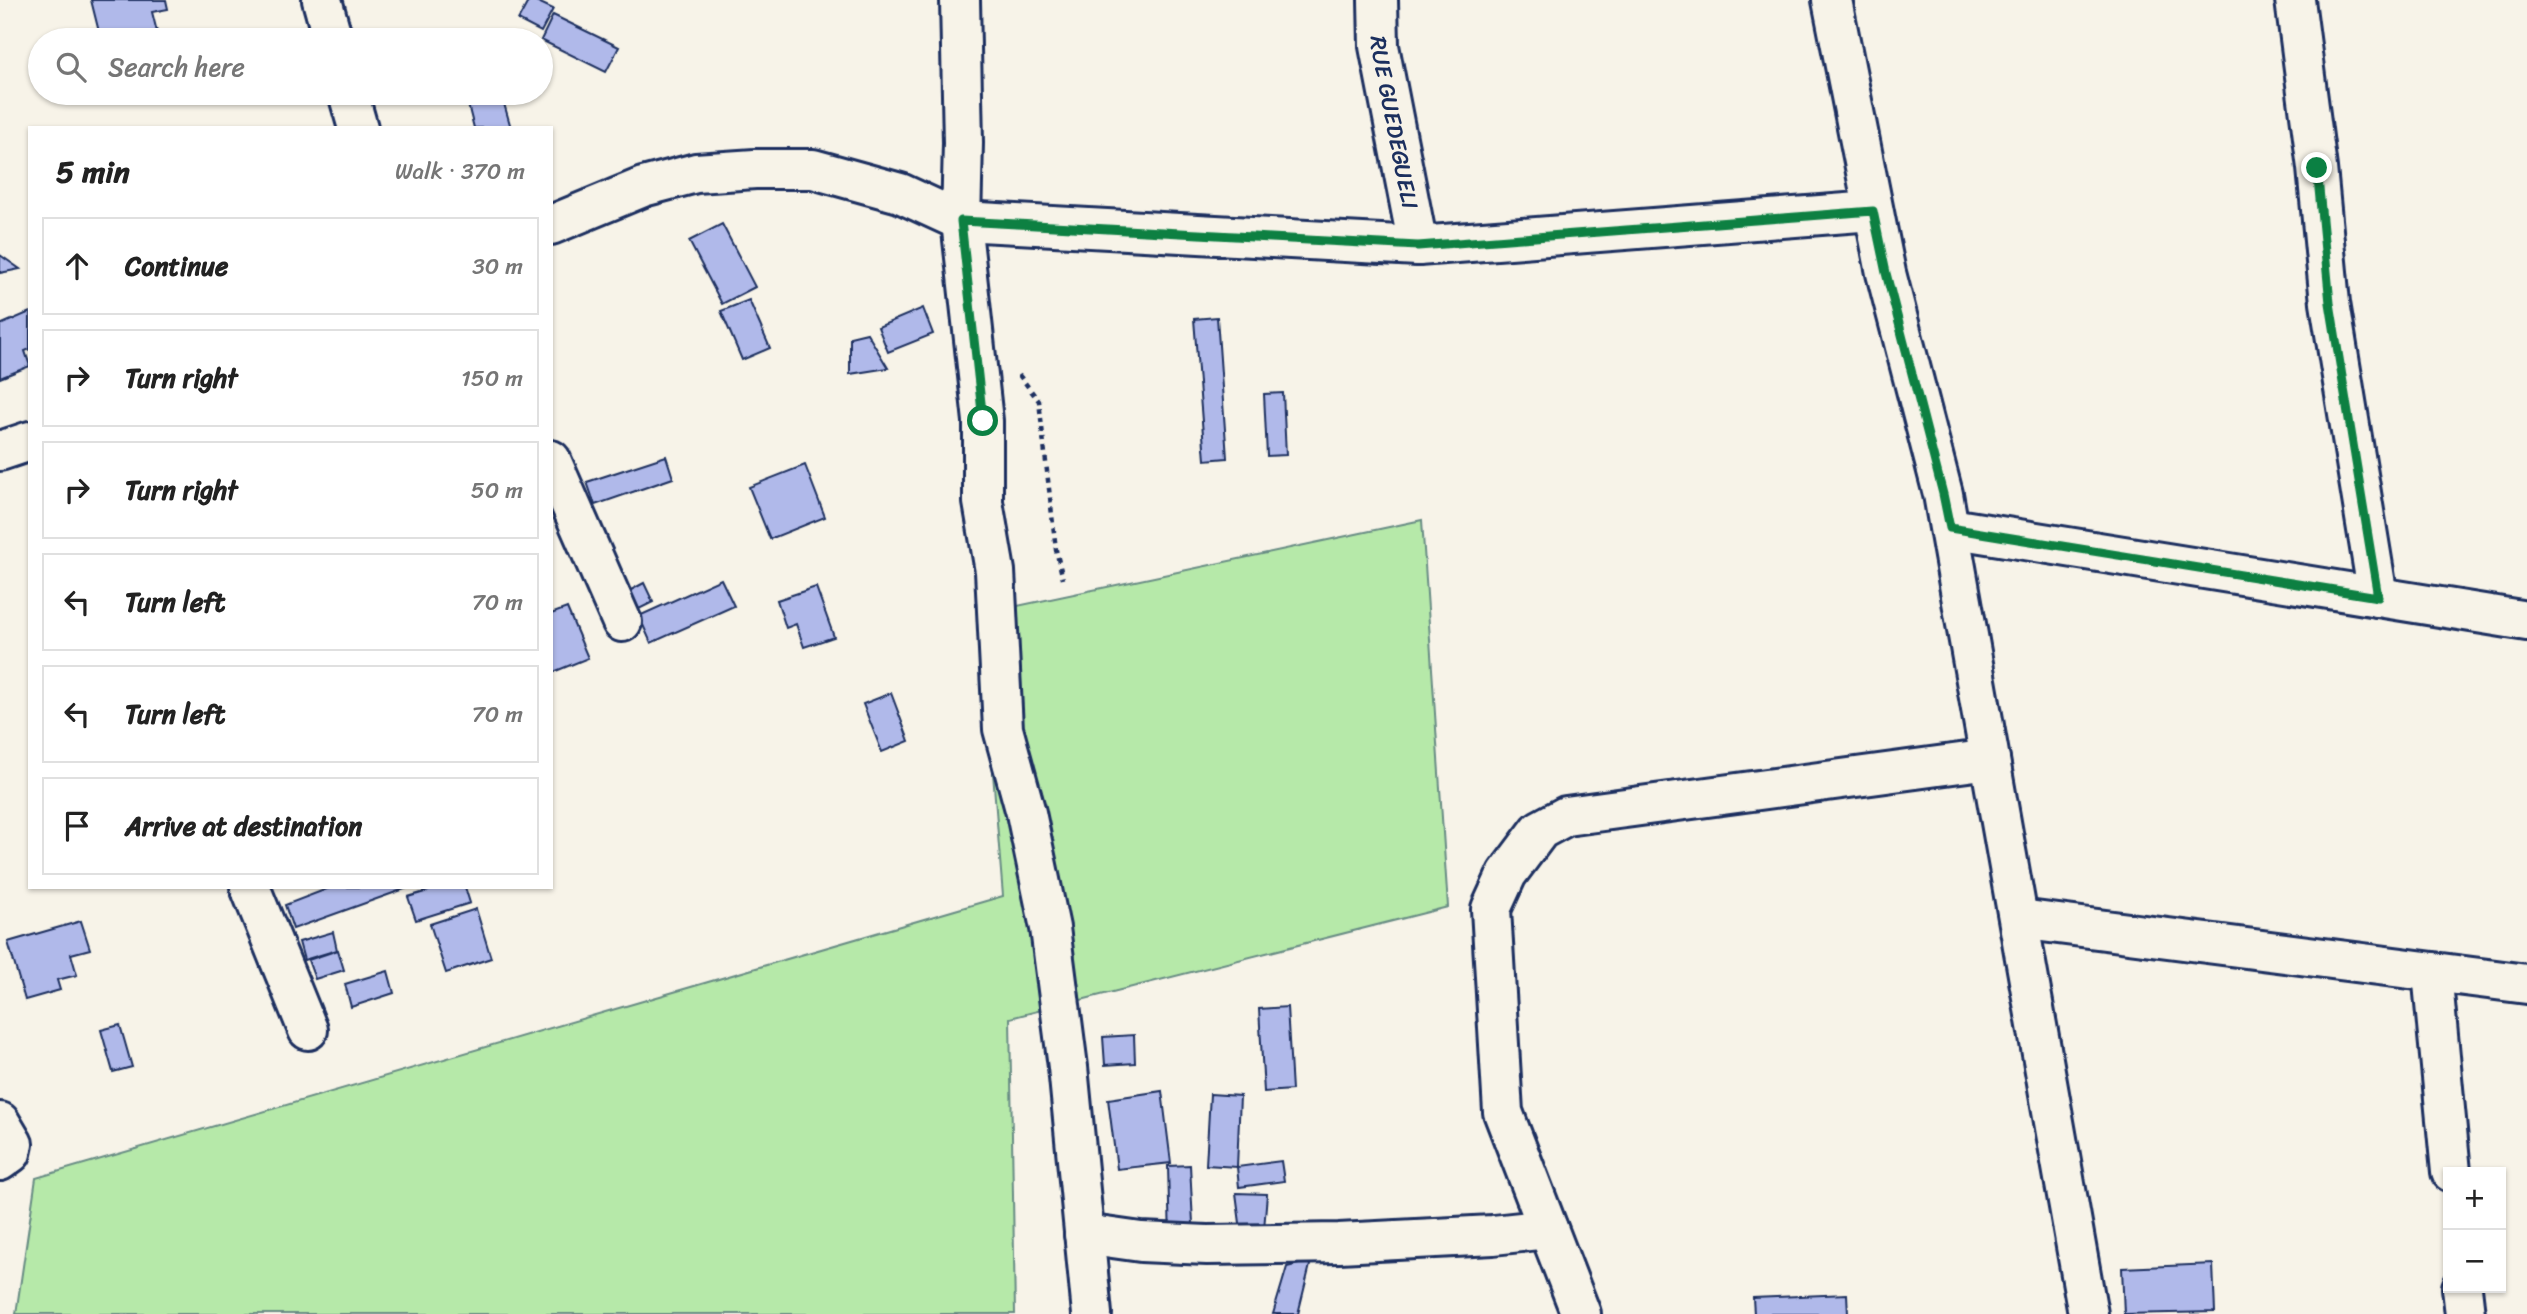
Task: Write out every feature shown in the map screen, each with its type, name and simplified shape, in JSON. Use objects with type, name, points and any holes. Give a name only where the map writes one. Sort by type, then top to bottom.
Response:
[{"type":"street","points":[[322,0],[330,28]]},
{"type":"street","points":[[960,0],[963,143],[961,221],[983,421],[983,502],[995,571],[1003,729],[1026,813],[1050,928],[1068,1067],[1093,1314]]},
{"type":"street","name":"RUE GUEDEGUELI","points":[[1378,0],[1379,46],[1418,246]]},
{"type":"street","points":[[1832,0],[1886,273],[1950,528],[2088,1314]]},
{"type":"street","points":[[2295,0],[2317,168],[2330,303],[2378,597]]},
{"type":"street","points":[[351,105],[357,126]]},
{"type":"street","points":[[553,224],[643,187],[696,173],[755,169],[813,169],[900,193],[961,221],[1418,246],[1873,211]]},
{"type":"street","points":[[0,451],[28,442]]},
{"type":"street","points":[[553,465],[622,622]]},
{"type":"street","points":[[1950,528],[2527,621]]},
{"type":"street","points":[[1581,1314],[1503,1112],[1491,909],[1507,874],[1540,830],[1566,816],[1990,758]]},
{"type":"street","points":[[251,889],[308,1030]]},
{"type":"street","points":[[2019,919],[2527,984]]},
{"type":"street","points":[[2432,972],[2451,1167]]},
{"type":"street","points":[[1084,1234],[1141,1242],[1207,1245],[1339,1243],[1548,1230]]},
{"type":"street","points":[[2463,1293],[2465,1314]]},
{"type":"path","points":[[1017,373],[1039,401],[1056,550],[1063,579]]},
{"type":"green space","points":[[1422,520],[1448,907],[1010,1018],[1015,1314],[16,1314],[36,1178],[1003,896],[980,614]]},
{"type":"building","points":[[91,0],[166,0],[168,9],[152,12],[156,28],[98,28]]},
{"type":"building","points":[[529,0],[553,9],[543,28],[533,28],[518,20]]},
{"type":"building","points":[[553,15],[619,47],[606,72],[553,46],[553,28],[547,28]]},
{"type":"building","points":[[468,105],[504,105],[510,126],[473,126]]},
{"type":"building","points":[[722,224],[755,287],[722,304],[689,241]]},
{"type":"building","points":[[0,255],[20,269],[0,273]]},
{"type":"building","points":[[749,300],[770,348],[742,360],[721,311]]},
{"type":"building","points":[[923,308],[933,334],[888,352],[878,327]]},
{"type":"building","points":[[28,313],[28,350],[25,351],[28,367],[0,378],[0,325]]},
{"type":"building","points":[[1217,317],[1227,458],[1205,460],[1194,319]]},
{"type":"building","points":[[867,333],[888,368],[850,374],[850,337]]},
{"type":"building","points":[[1283,393],[1286,455],[1267,456],[1264,394]]},
{"type":"building","points":[[666,456],[673,478],[595,505],[587,482]]},
{"type":"building","points":[[805,465],[825,517],[770,539],[749,487]]},
{"type":"building","points":[[721,579],[734,606],[651,643],[639,616]]},
{"type":"building","points":[[644,583],[653,602],[639,609],[629,591]]},
{"type":"building","points":[[816,587],[834,637],[804,647],[796,624],[786,628],[777,600]]},
{"type":"building","points":[[567,608],[588,658],[553,672],[553,613]]},
{"type":"building","points":[[891,693],[909,741],[882,752],[863,704]]},
{"type":"building","points":[[327,889],[404,889],[293,929],[285,905]]},
{"type":"building","points":[[466,889],[470,903],[416,920],[408,897],[428,891]]},
{"type":"building","points":[[476,909],[491,958],[446,973],[430,924]]},
{"type":"building","points":[[81,921],[90,949],[71,954],[77,975],[57,980],[60,990],[25,1000],[8,942]]},
{"type":"building","points":[[333,932],[337,950],[304,960],[299,942]]},
{"type":"building","points":[[338,950],[344,970],[315,979],[308,960]]},
{"type":"building","points":[[388,971],[394,993],[351,1007],[345,984]]},
{"type":"building","points":[[1287,1007],[1292,1090],[1264,1092],[1259,1009]]},
{"type":"building","points":[[120,1025],[132,1067],[113,1072],[101,1030]]},
{"type":"building","points":[[1134,1035],[1135,1063],[1105,1065],[1103,1037]]},
{"type":"building","points":[[1162,1091],[1171,1163],[1117,1169],[1108,1099]]},
{"type":"building","points":[[1210,1094],[1240,1096],[1237,1167],[1206,1165]]},
{"type":"building","points":[[1281,1161],[1284,1181],[1239,1187],[1237,1167]]},
{"type":"building","points":[[1190,1165],[1194,1243],[1170,1241],[1168,1166]]},
{"type":"building","points":[[1236,1193],[1267,1194],[1263,1240],[1242,1238]]},
{"type":"building","points":[[1311,1261],[1298,1314],[1273,1314],[1287,1267]]},
{"type":"building","points":[[2213,1264],[2215,1312],[2124,1314],[2122,1268]]},
{"type":"building","points":[[1847,1294],[1848,1314],[1754,1314],[1753,1298]]},
{"type":"route","points":[[983,421],[961,221],[1418,246],[1873,211],[1950,528],[2378,597],[2330,303],[2317,168]]}]
